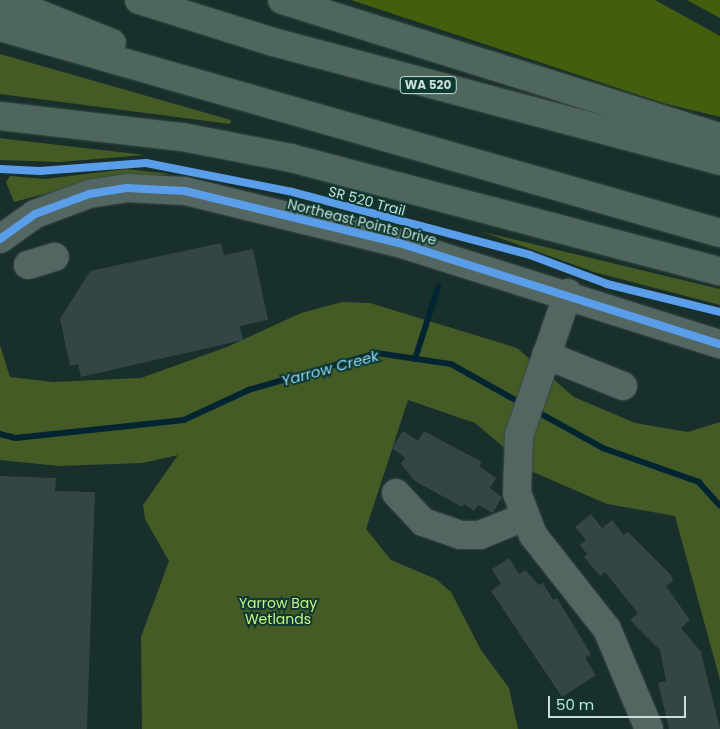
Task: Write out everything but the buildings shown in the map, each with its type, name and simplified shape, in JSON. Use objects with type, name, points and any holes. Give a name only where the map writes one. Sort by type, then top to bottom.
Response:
[{"type":"highway","points":[[4,0],[259,101]]},
{"type":"highway","name":"WA 520","points":[[139,0],[273,42],[720,161]]},
{"type":"highway","points":[[282,0],[720,137]]},
{"type":"highway","points":[[0,27],[720,233]]},
{"type":"highway","points":[[0,116],[182,137],[291,158],[720,271]]},
{"type":"street","name":"Northeast Points Drive","points":[[0,239],[35,214],[71,199],[108,190],[166,188],[399,243],[568,293],[720,344]]},
{"type":"street","points":[[28,265],[55,257]]},
{"type":"street","points":[[568,293],[526,413],[516,460],[517,494],[524,517],[607,629],[650,729]]},
{"type":"street","points":[[546,355],[623,386]]},
{"type":"street","points":[[396,493],[423,522],[460,535],[480,534],[524,517]]},
{"type":"green space","points":[[351,0],[655,0],[720,36],[720,117],[663,103]]},
{"type":"green space","points":[[687,0],[720,0],[720,18]]},
{"type":"green space","points":[[0,54],[231,120],[230,124],[0,94]]},
{"type":"green space","points":[[0,138],[145,155],[59,162],[0,160]]},
{"type":"green space","points":[[127,169],[171,174],[98,180],[14,202],[6,182],[10,176],[45,179]]},
{"type":"green space","points":[[483,232],[720,289],[720,305],[594,272]]},
{"type":"green space","name":"Yarrow Bay Wetlands","points":[[342,302],[370,303],[517,348],[574,397],[635,423],[688,432],[720,422],[720,680],[675,516],[607,504],[533,472],[475,423],[408,400],[366,529],[391,560],[436,579],[451,592],[481,650],[509,688],[518,729],[142,729],[141,637],[169,561],[145,519],[143,505],[178,455],[142,463],[59,466],[0,460],[0,345],[10,377],[53,382],[141,378],[227,347],[301,313]]},
{"type":"waterway","points":[[415,359],[438,288]]},
{"type":"waterway","name":"Yarrow Creek","points":[[0,434],[16,438],[184,420],[249,390],[377,353],[451,364],[521,403]]},
{"type":"waterway","name":"Yarrow Creek","points":[[536,411],[603,448],[699,482],[720,505]]},
{"type":"cycle path","name":"SR 520 Trail","points":[[0,169],[40,171],[146,163],[292,192],[530,255],[607,284],[720,312]]},
{"type":"cycle path","points":[[0,239],[35,214],[89,194],[127,188],[185,191],[399,243],[720,344]]}]
